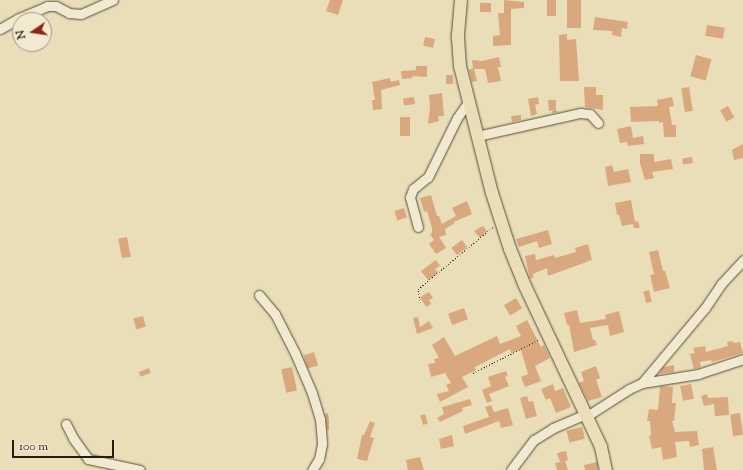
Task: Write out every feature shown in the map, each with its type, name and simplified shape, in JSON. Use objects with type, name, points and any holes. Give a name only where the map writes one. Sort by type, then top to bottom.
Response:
[{"type":"main road","points":[[461,0],[458,38],[460,66],[477,136],[502,221],[525,286],[601,447],[606,470]]},
{"type":"street","points":[[0,29],[47,6],[56,6],[69,13],[81,14],[113,0]]},
{"type":"street","points":[[418,227],[410,197],[413,188],[428,177],[457,118],[468,102]]},
{"type":"street","points":[[477,136],[580,113],[590,114],[598,123]]},
{"type":"street","points":[[642,383],[705,308],[721,284],[743,260]]},
{"type":"street","points":[[259,295],[275,314],[312,393],[320,419],[322,444],[319,459],[312,470]]},
{"type":"street","points":[[511,470],[534,440],[553,428],[586,415],[629,389],[642,383],[698,374],[743,359]]},
{"type":"street","points":[[66,424],[73,438],[88,459],[140,470]]},
{"type":"path","points":[[420,300],[418,289],[502,221]]},
{"type":"path","points":[[473,373],[548,335]]},
{"type":"building","points":[[330,0],[343,0],[338,15],[326,11]]},
{"type":"building","points":[[504,0],[524,2],[524,8],[511,9],[511,45],[493,46],[493,36],[500,35],[498,13],[504,13]]},
{"type":"building","points":[[547,0],[556,0],[556,16],[547,16]]},
{"type":"building","points":[[567,0],[581,0],[581,28],[567,28]]},
{"type":"building","points":[[480,3],[491,3],[491,12],[480,12]]},
{"type":"building","points":[[595,17],[628,22],[627,29],[622,28],[621,37],[612,35],[612,31],[593,30]]},
{"type":"building","points":[[707,25],[725,28],[723,39],[705,36]]},
{"type":"building","points":[[567,34],[567,40],[576,39],[579,81],[560,81],[559,35]]},
{"type":"building","points":[[425,37],[435,39],[433,48],[423,46]]},
{"type":"building","points":[[696,55],[711,59],[706,80],[690,76]]},
{"type":"building","points":[[499,57],[501,67],[498,67],[501,81],[488,83],[485,69],[474,69],[477,81],[472,82],[469,70],[473,68],[472,60],[482,61]]},
{"type":"building","points":[[416,66],[427,66],[427,77],[412,76],[413,78],[402,79],[401,71],[416,70]]},
{"type":"building","points":[[446,75],[453,75],[453,84],[446,84]]},
{"type":"building","points":[[390,78],[391,82],[399,80],[400,85],[381,90],[382,109],[373,110],[372,100],[375,100],[372,82]]},
{"type":"building","points":[[584,87],[596,87],[596,95],[603,95],[603,110],[585,107]]},
{"type":"building","points":[[689,87],[693,111],[685,112],[681,88]]},
{"type":"building","points":[[442,93],[444,116],[438,116],[439,121],[428,124],[430,107],[429,95]]},
{"type":"building","points":[[414,97],[415,104],[404,105],[403,99]]},
{"type":"building","points":[[538,97],[539,104],[535,105],[537,114],[531,116],[528,99]]},
{"type":"building","points":[[672,97],[674,106],[669,107],[672,125],[676,125],[676,137],[664,137],[663,122],[631,122],[630,107],[658,106],[657,100]]},
{"type":"building","points":[[548,100],[556,100],[556,110],[558,112],[552,113],[552,111],[555,110],[549,111]]},
{"type":"building","points":[[728,106],[734,117],[726,122],[720,110]]},
{"type":"building","points":[[521,115],[521,120],[512,122],[511,116]]},
{"type":"building","points":[[400,117],[410,117],[410,136],[400,136]]},
{"type":"building","points":[[631,126],[633,138],[643,136],[644,144],[628,146],[627,142],[620,143],[617,129]]},
{"type":"building","points":[[743,144],[743,158],[734,160],[732,150]]},
{"type":"building","points":[[640,154],[654,154],[654,162],[671,159],[673,169],[652,172],[654,178],[645,180],[640,163]]},
{"type":"building","points":[[692,157],[693,163],[683,164],[682,159]]},
{"type":"building","points":[[612,165],[614,172],[628,169],[631,182],[608,186],[605,167]]},
{"type":"building","points":[[431,195],[437,216],[439,216],[442,224],[456,216],[452,208],[467,201],[472,214],[454,222],[455,223],[445,229],[446,235],[439,237],[446,248],[436,254],[429,244],[434,240],[430,234],[432,233],[432,228],[427,211],[424,212],[420,198]]},
{"type":"building","points":[[631,200],[635,222],[638,221],[640,228],[634,228],[633,224],[622,226],[619,215],[617,215],[615,203]]},
{"type":"building","points":[[404,208],[407,218],[397,220],[394,211]]},
{"type":"building","points":[[483,226],[487,231],[480,238],[474,231]]},
{"type":"building","points":[[548,230],[552,244],[539,248],[537,241],[519,247],[516,239]]},
{"type":"building","points":[[127,237],[131,257],[122,258],[118,239]]},
{"type":"building","points":[[462,240],[467,247],[457,255],[451,248]]},
{"type":"building","points":[[588,244],[592,260],[548,276],[547,268],[533,274],[534,277],[530,279],[525,256],[535,254],[536,260],[554,255],[555,258],[576,252],[575,248]]},
{"type":"building","points":[[658,250],[663,271],[665,271],[670,288],[654,292],[650,275],[654,274],[649,252]]},
{"type":"building","points":[[436,260],[440,266],[435,269],[438,273],[428,280],[421,271]]},
{"type":"building","points":[[649,290],[652,302],[646,303],[643,291]]},
{"type":"building","points":[[429,292],[433,298],[429,300],[431,304],[426,307],[420,297]]},
{"type":"building","points":[[516,298],[522,308],[510,315],[504,305]]},
{"type":"building","points":[[464,308],[468,319],[452,325],[448,314]]},
{"type":"building","points":[[577,310],[580,323],[606,319],[605,315],[619,311],[624,332],[610,336],[608,325],[590,328],[593,340],[595,340],[597,345],[574,352],[569,325],[567,325],[564,313]]},
{"type":"building","points":[[143,316],[146,327],[136,329],[133,319]]},
{"type":"building","points":[[418,317],[420,327],[429,321],[433,328],[417,334],[413,318]]},
{"type":"building","points":[[527,320],[541,347],[544,345],[550,358],[535,366],[541,381],[525,387],[521,377],[528,374],[521,350],[511,353],[510,349],[475,367],[476,370],[462,377],[468,387],[440,402],[437,394],[449,391],[446,385],[451,383],[445,373],[431,377],[428,364],[435,363],[434,359],[439,358],[432,345],[444,337],[455,356],[497,336],[500,344],[521,336],[516,326]]},
{"type":"building","points":[[733,341],[733,343],[740,342],[743,353],[712,362],[711,360],[700,362],[701,367],[694,369],[690,354],[695,353],[693,348],[705,346],[706,352],[728,346],[727,342]]},
{"type":"building","points":[[314,352],[318,365],[308,369],[303,355]]},
{"type":"building","points":[[674,365],[674,372],[659,374],[663,367]]},
{"type":"building","points":[[596,366],[600,378],[596,380],[602,397],[588,401],[579,383],[584,381],[581,372]]},
{"type":"building","points":[[292,367],[297,390],[286,393],[281,369]]},
{"type":"building","points":[[149,368],[151,373],[141,377],[139,372]]},
{"type":"building","points":[[506,371],[508,376],[505,377],[509,386],[489,394],[492,401],[487,403],[482,390],[491,386],[488,377]]},
{"type":"building","points":[[553,384],[555,391],[563,388],[571,407],[556,413],[550,398],[546,400],[541,389]]},
{"type":"building","points":[[691,384],[694,399],[683,401],[680,386]]},
{"type":"building","points":[[660,386],[673,387],[672,403],[676,403],[674,421],[672,421],[675,432],[697,431],[699,445],[690,447],[689,441],[675,442],[677,457],[663,460],[661,447],[652,449],[649,436],[651,435],[650,421],[647,421],[649,409],[658,410]]},
{"type":"building","points":[[707,394],[708,398],[728,397],[729,415],[715,416],[714,404],[704,406],[701,396]]},
{"type":"building","points":[[527,396],[529,402],[533,401],[537,416],[526,419],[520,398]]},
{"type":"building","points":[[470,399],[472,405],[462,408],[463,411],[440,422],[437,418],[444,414],[442,407]]},
{"type":"building","points":[[491,405],[494,412],[508,408],[513,425],[501,428],[499,421],[465,434],[463,426],[489,417],[485,407]]},
{"type":"building","points":[[328,413],[329,430],[327,430],[325,414]]},
{"type":"building","points":[[740,413],[743,435],[733,436],[730,414]]},
{"type":"building","points":[[425,414],[428,424],[423,425],[420,415]]},
{"type":"building","points":[[370,421],[375,423],[370,437],[374,438],[367,461],[357,459],[362,435],[364,435]]},
{"type":"building","points":[[582,427],[585,439],[569,443],[566,431]]},
{"type":"building","points":[[452,435],[454,446],[441,449],[439,439]]},
{"type":"building","points":[[713,447],[717,470],[704,470],[702,449]]},
{"type":"building","points":[[566,451],[568,460],[565,461],[568,470],[557,470],[555,463],[560,462],[557,453]]},
{"type":"building","points":[[420,457],[424,470],[408,470],[406,460]]},
{"type":"building","points":[[597,462],[598,470],[585,470],[584,465]]}]
